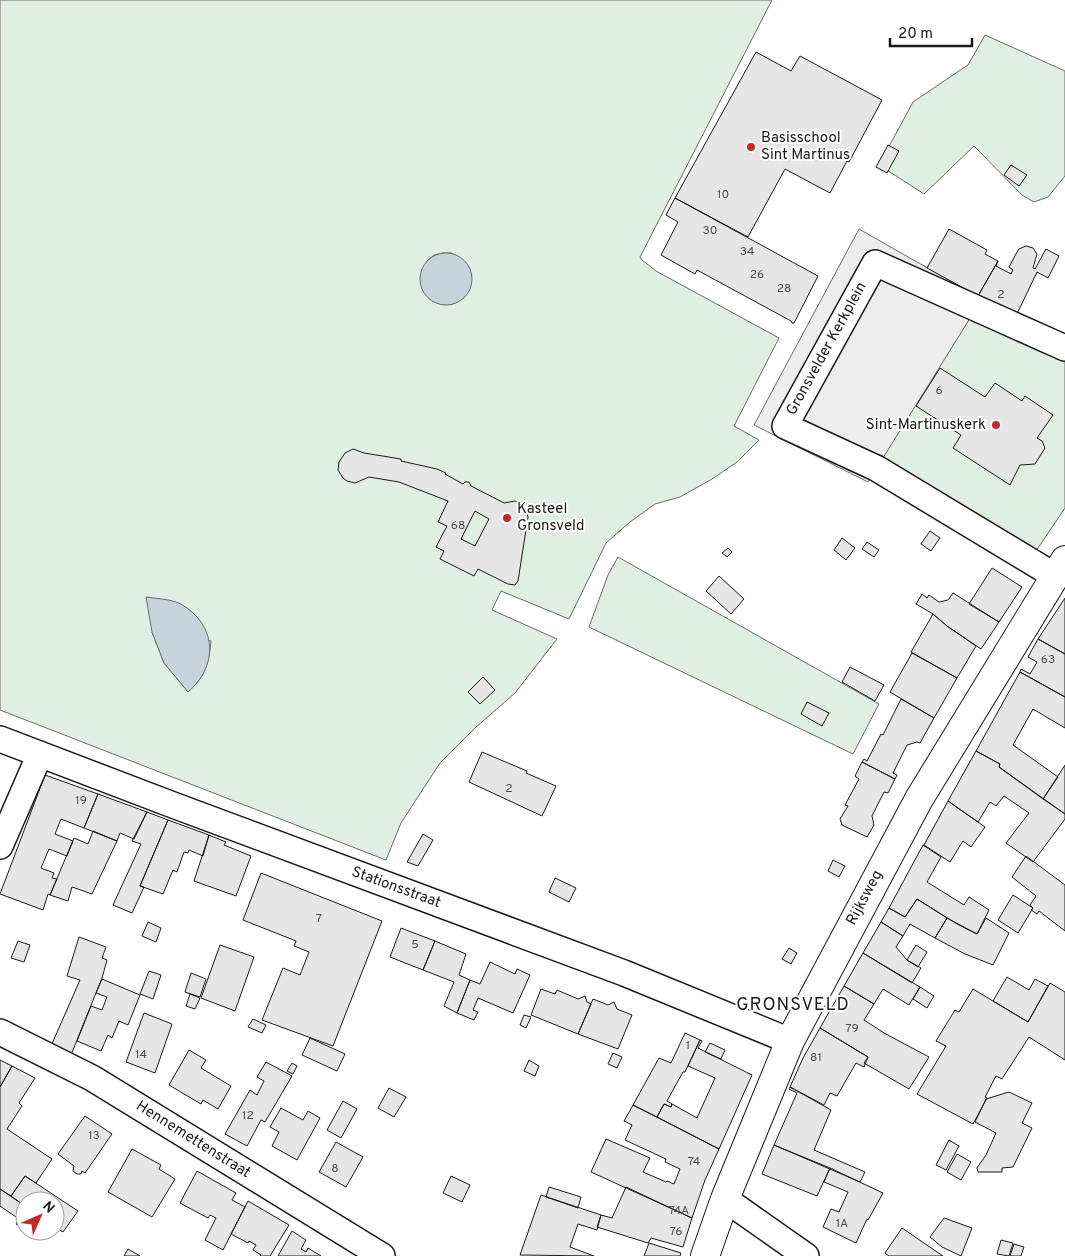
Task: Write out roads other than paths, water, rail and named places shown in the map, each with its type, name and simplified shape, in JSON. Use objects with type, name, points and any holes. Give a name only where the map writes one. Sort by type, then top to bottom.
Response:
[{"type":"street","name":"Gronsvelder Kerkplein","points":[[1060,568],[876,468],[785,426],[875,263],[1065,348]]},
{"type":"street","name":"Rijksweg","points":[[705,1256],[725,1199],[790,1041],[919,799],[1060,568]]},
{"type":"street","name":"Stationsstraat","points":[[0,739],[173,806],[624,972],[790,1041]]},
{"type":"street","points":[[0,846],[40,754]]},
{"type":"street","name":"Hennemettenstraat","points":[[0,1032],[92,1078],[382,1256]]},
{"type":"street","points":[[725,1199],[806,1256]]},
{"type":"place","name":"Basisschool Sint Martinus","points":[[751,147]]},
{"type":"place","name":"Sint-Martinuskerk","points":[[996,425]]},
{"type":"place","name":"Kasteel Gronsveld","points":[[507,518]]},
{"type":"district","name":"GRONSVELD","points":[[793,1005]]}]
